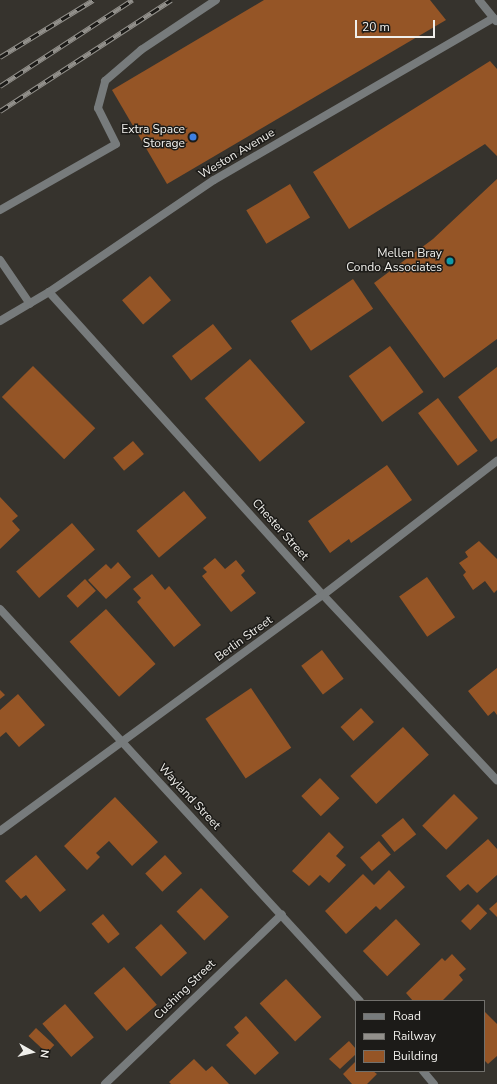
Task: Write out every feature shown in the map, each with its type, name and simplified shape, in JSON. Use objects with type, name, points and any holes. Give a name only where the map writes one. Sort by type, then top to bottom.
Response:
[{"type":"street","points":[[0,210],[116,144],[98,108],[105,81],[141,50],[216,0]]},
{"type":"street","points":[[479,0],[495,20]]},
{"type":"street","name":"Weston Avenue","points":[[0,321],[49,292],[214,180],[495,20]]},
{"type":"street","points":[[0,260],[30,304]]},
{"type":"street","name":"Chester Street","points":[[49,292],[323,595],[497,780]]},
{"type":"street","name":"Berlin Street","points":[[0,831],[323,595],[497,461]]},
{"type":"street","name":"Wayland Street","points":[[0,609],[282,914],[359,1000]]},
{"type":"street","name":"Cushing Street","points":[[106,1084],[282,914]]},
{"type":"street","points":[[424,1072],[434,1084]]},
{"type":"building","name":"Extra Space Storage","points":[[264,0],[430,0],[446,20],[167,184],[112,90]]},
{"type":"building","name":"Mellen Bray Condo Associates","points":[[490,61],[497,69],[497,156],[485,144],[349,229],[313,172]]},
{"type":"building","name":"Mellen Bray Condo Associates","points":[[497,179],[497,339],[444,378],[374,283],[433,239]]},
{"type":"building","points":[[290,184],[310,217],[266,244],[246,210]]},
{"type":"building","points":[[150,276],[171,300],[143,324],[122,300]]},
{"type":"building","points":[[353,279],[373,309],[311,351],[291,321]]},
{"type":"building","points":[[213,324],[232,348],[191,380],[172,356]]},
{"type":"building","points":[[390,346],[424,392],[382,422],[349,376]]},
{"type":"building","points":[[250,359],[305,422],[260,462],[205,398]]},
{"type":"building","points":[[33,366],[95,428],[64,459],[2,397]]},
{"type":"building","points":[[497,367],[497,438],[491,442],[458,397]]},
{"type":"building","points":[[438,398],[478,451],[458,466],[418,413]]},
{"type":"building","points":[[133,441],[144,454],[124,471],[113,458]]},
{"type":"building","points":[[387,465],[412,500],[351,543],[349,539],[330,553],[308,521]]},
{"type":"building","points":[[184,491],[206,518],[159,558],[137,531]]},
{"type":"building","points":[[0,497],[18,516],[12,521],[20,530],[0,549]]},
{"type":"building","points":[[72,523],[95,549],[39,598],[16,572]]},
{"type":"building","points":[[479,541],[497,559],[497,590],[494,593],[485,581],[473,590],[463,575],[466,572],[459,563],[468,557],[465,552]]},
{"type":"building","points":[[215,558],[225,569],[236,560],[245,571],[241,575],[256,593],[231,612],[202,576],[207,572],[203,568]]},
{"type":"building","points":[[118,562],[131,577],[106,599],[88,580],[106,564],[111,569]]},
{"type":"building","points":[[152,574],[165,590],[169,586],[201,625],[174,647],[137,602],[141,598],[133,589]]},
{"type":"building","points":[[427,577],[455,617],[427,637],[399,597]]},
{"type":"building","points":[[85,579],[96,591],[78,608],[67,596]]},
{"type":"building","points":[[106,609],[156,664],[119,697],[70,642]]},
{"type":"building","points":[[322,650],[344,679],[323,694],[301,666]]},
{"type":"building","points":[[497,668],[497,715],[494,711],[488,716],[468,691]]},
{"type":"building","points":[[251,688],[291,748],[246,778],[205,719]]},
{"type":"building","points":[[0,690],[5,695],[0,699]]},
{"type":"building","points":[[18,694],[45,725],[19,747],[6,732],[0,737],[0,710]]},
{"type":"building","points":[[361,708],[374,722],[353,741],[341,727]]},
{"type":"building","points":[[403,727],[429,755],[376,804],[350,776]]},
{"type":"building","points":[[320,778],[339,798],[321,816],[301,796]]},
{"type":"building","points":[[454,794],[478,818],[446,850],[422,826]]},
{"type":"building","points":[[115,797],[158,842],[132,866],[109,841],[96,853],[100,857],[87,870],[64,846]]},
{"type":"building","points":[[403,818],[416,834],[394,852],[381,836]]},
{"type":"building","points":[[329,832],[344,847],[336,856],[346,865],[329,883],[320,875],[309,886],[292,871]]},
{"type":"building","points":[[488,839],[497,849],[497,875],[477,893],[468,884],[460,891],[446,876]]},
{"type":"building","points":[[379,841],[391,855],[372,871],[360,857]]},
{"type":"building","points":[[36,855],[66,890],[40,912],[26,895],[21,899],[5,881]]},
{"type":"building","points":[[165,855],[182,873],[162,892],[145,873]]},
{"type":"building","points":[[389,870],[405,887],[380,910],[376,906],[346,934],[325,911],[363,874],[374,885]]},
{"type":"building","points":[[201,888],[229,917],[204,940],[177,912]]},
{"type":"building","points":[[497,902],[497,917],[489,909]]},
{"type":"building","points":[[478,904],[487,913],[470,930],[461,921]]},
{"type":"building","points":[[103,914],[120,934],[108,944],[92,924]]},
{"type":"building","points":[[396,919],[420,944],[387,976],[363,951]]},
{"type":"building","points":[[161,924],[187,953],[161,976],[135,947]]},
{"type":"building","points":[[452,954],[466,969],[459,975],[463,980],[443,1000],[412,1000],[406,993],[442,958],[445,961]]},
{"type":"building","points":[[124,967],[157,1005],[127,1031],[94,993]]},
{"type":"building","points":[[286,979],[321,1017],[295,1042],[260,1004]]},
{"type":"building","points":[[65,1004],[94,1037],[71,1057],[42,1024]]},
{"type":"building","points":[[485,1012],[497,1024],[497,1056],[488,1064],[485,1061]]},
{"type":"building","points":[[246,1016],[279,1053],[255,1075],[226,1045],[239,1033],[234,1027]]},
{"type":"building","points":[[36,1028],[54,1045],[47,1053],[28,1036]]},
{"type":"building","points":[[349,1041],[355,1048],[355,1055],[340,1069],[329,1059]]},
{"type":"building","points":[[194,1059],[206,1071],[212,1066],[229,1084],[171,1084],[169,1082]]},
{"type":"building","points":[[355,1062],[355,1072],[374,1072],[377,1074],[367,1084],[352,1084],[343,1074]]},
{"type":"railway","points":[[0,57],[93,0]]},
{"type":"railway","points":[[0,86],[132,0]]},
{"type":"railway","points":[[0,111],[171,0]]},
{"type":"place","name":"Extra Space Storage","points":[[193,137]]},
{"type":"place","name":"Mellen Bray Condo Associates","points":[[450,261]]}]
